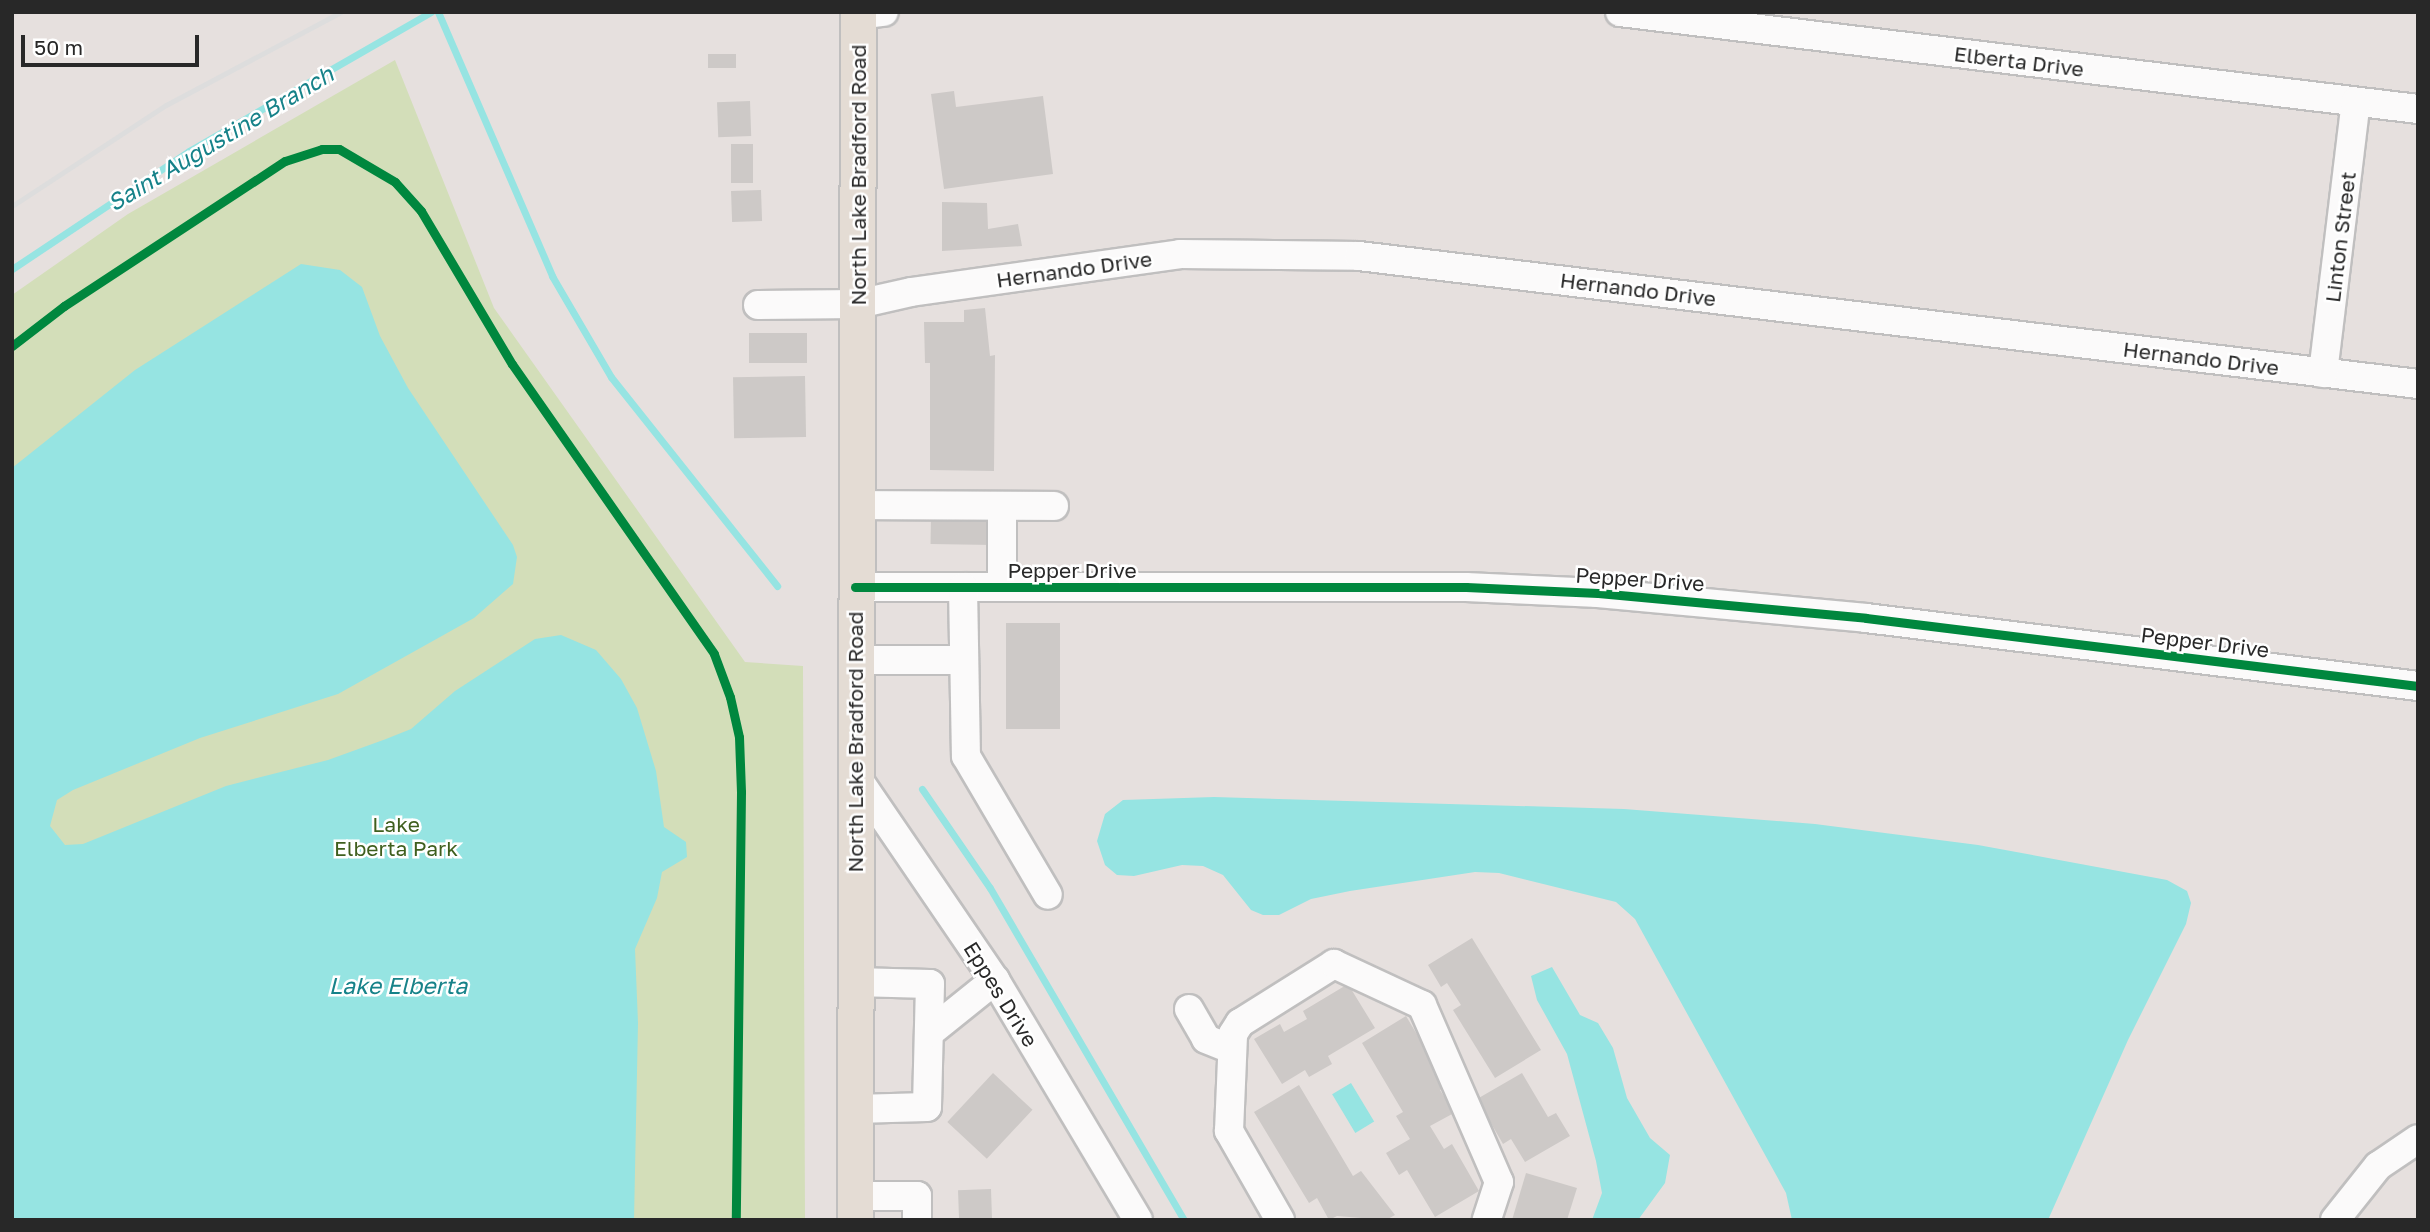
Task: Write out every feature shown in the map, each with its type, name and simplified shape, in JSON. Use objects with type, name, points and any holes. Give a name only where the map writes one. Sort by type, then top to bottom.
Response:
[{"type":"main road","name":"North Lake Bradford Road","points":[[855,1208],[855,587],[858,304],[867,13]]},
{"type":"street","name":"Elberta Drive","points":[[1620,12],[2418,109]]},
{"type":"street","name":"Linton Street","points":[[2323,373],[2356,102]]},
{"type":"street","name":"Hernando Drive","points":[[758,305],[858,304],[924,290],[1180,254],[1359,256],[2418,384]]},
{"type":"street","points":[[856,505],[1054,506]]},
{"type":"street","points":[[1002,506],[1002,587]]},
{"type":"street","name":"Pepper Drive","points":[[855,587],[1466,587],[1622,594],[1866,618],[2418,685]]},
{"type":"street","points":[[963,587],[966,756],[1048,895]]},
{"type":"street","points":[[855,660],[964,660]]},
{"type":"street","name":"Eppes Drive","points":[[855,775],[995,980],[1138,1220]]},
{"type":"street","points":[[1280,1220],[1229,1130],[1231,1049],[1240,1023],[1334,964],[1422,1005],[1499,1182],[1487,1220]]},
{"type":"street","points":[[929,1033],[995,980]]},
{"type":"street","points":[[855,982],[930,984],[928,1107],[855,1109]]},
{"type":"street","points":[[1189,1009],[1206,1039],[1231,1049]]},
{"type":"street","points":[[2336,1220],[2378,1166],[2418,1139]]},
{"type":"street","points":[[855,1208],[917,1196],[917,1220]]},
{"type":"green space","name":"Lake Elberta","points":[[395,60],[494,308],[745,662],[803,666],[805,1220],[12,1220],[12,295],[128,214]]},
{"type":"water","name":"Lake Elberta","points":[[301,264],[340,270],[362,287],[380,336],[408,388],[513,545],[517,557],[513,584],[474,618],[338,694],[200,738],[73,790],[57,800],[50,826],[65,845],[83,844],[226,786],[328,760],[386,739],[411,729],[455,691],[535,639],[561,635],[596,650],[621,679],[637,708],[656,771],[664,827],[686,842],[687,857],[662,872],[657,898],[635,949],[638,1023],[634,1220],[12,1220],[12,468],[135,370]]},
{"type":"water","points":[[1214,797],[1624,809],[1815,824],[1978,845],[2167,880],[2187,891],[2191,903],[2186,924],[2128,1040],[2048,1220],[1792,1220],[1786,1193],[1635,919],[1616,902],[1499,873],[1475,872],[1350,891],[1311,899],[1279,915],[1263,915],[1251,910],[1223,875],[1203,866],[1182,865],[1134,876],[1117,875],[1105,865],[1097,841],[1105,814],[1123,800]]},
{"type":"water","points":[[1552,967],[1580,1015],[1598,1023],[1613,1048],[1627,1098],[1650,1138],[1670,1155],[1665,1183],[1638,1220],[1592,1220],[1602,1193],[1596,1161],[1567,1054],[1537,1000],[1531,976]]},
{"type":"water","points":[[1351,1083],[1374,1122],[1355,1133],[1332,1094]]},
{"type":"building","points":[[708,54],[736,54],[736,68],[708,68]]},
{"type":"building","points":[[954,91],[956,107],[1043,96],[1053,174],[944,189],[931,94]]},
{"type":"building","points":[[750,101],[751,136],[718,137],[717,102]]},
{"type":"building","points":[[731,144],[753,144],[753,183],[731,183]]},
{"type":"building","points":[[761,190],[762,221],[732,222],[731,191]]},
{"type":"building","points":[[942,202],[987,203],[988,229],[1018,224],[1022,246],[942,251]]},
{"type":"building","points":[[985,308],[990,356],[995,355],[994,471],[930,470],[930,363],[925,363],[924,322],[964,322],[964,310]]},
{"type":"building","points":[[749,333],[807,333],[807,363],[749,363]]},
{"type":"building","points":[[805,376],[806,437],[734,438],[733,377]]},
{"type":"building","points":[[931,517],[1009,518],[1009,545],[931,544]]},
{"type":"building","points":[[1006,623],[1060,623],[1060,729],[1006,729]]},
{"type":"building","points":[[1472,938],[1541,1050],[1495,1078],[1453,1010],[1461,1005],[1447,983],[1441,987],[1428,965]]},
{"type":"building","points":[[1348,984],[1375,1028],[1328,1056],[1332,1064],[1309,1077],[1305,1070],[1282,1084],[1254,1039],[1280,1024],[1284,1032],[1307,1019],[1303,1011]]},
{"type":"building","points":[[1406,1016],[1447,1085],[1440,1090],[1454,1113],[1430,1126],[1444,1149],[1452,1144],[1479,1191],[1435,1217],[1407,1170],[1399,1175],[1386,1153],[1410,1139],[1396,1116],[1403,1112],[1362,1043]]},
{"type":"building","points":[[993,1073],[1032,1110],[987,1159],[947,1122]]},
{"type":"building","points":[[1522,1073],[1548,1117],[1556,1113],[1570,1136],[1525,1162],[1511,1139],[1503,1144],[1477,1099]]},
{"type":"building","points":[[1299,1085],[1353,1176],[1361,1171],[1395,1215],[1386,1220],[1337,1216],[1329,1220],[1317,1198],[1309,1203],[1254,1112]]},
{"type":"building","points":[[1526,1173],[1577,1188],[1567,1220],[1512,1220]]},
{"type":"building","points":[[991,1189],[992,1220],[959,1220],[958,1190]]},
{"type":"waterway","name":"Saint Augustine Branch","points":[[12,269],[189,151],[431,12]]},
{"type":"waterway","points":[[438,12],[552,276],[611,377],[777,586]]},
{"type":"waterway","points":[[922,789],[990,888],[1184,1220]]},
{"type":"railway","points":[[12,206],[166,105],[341,12]]},
{"type":"cycle path","points":[[12,346],[64,306],[285,161],[322,149],[339,149],[395,182],[421,211],[512,364],[714,654],[730,697],[739,737],[741,792],[736,1220]]},
{"type":"cycle path","points":[[855,587],[1466,587],[1598,593],[1866,618],[2418,686]]},
{"type":"park label","name":"Lake Elberta Park","points":[[396,836]]}]
